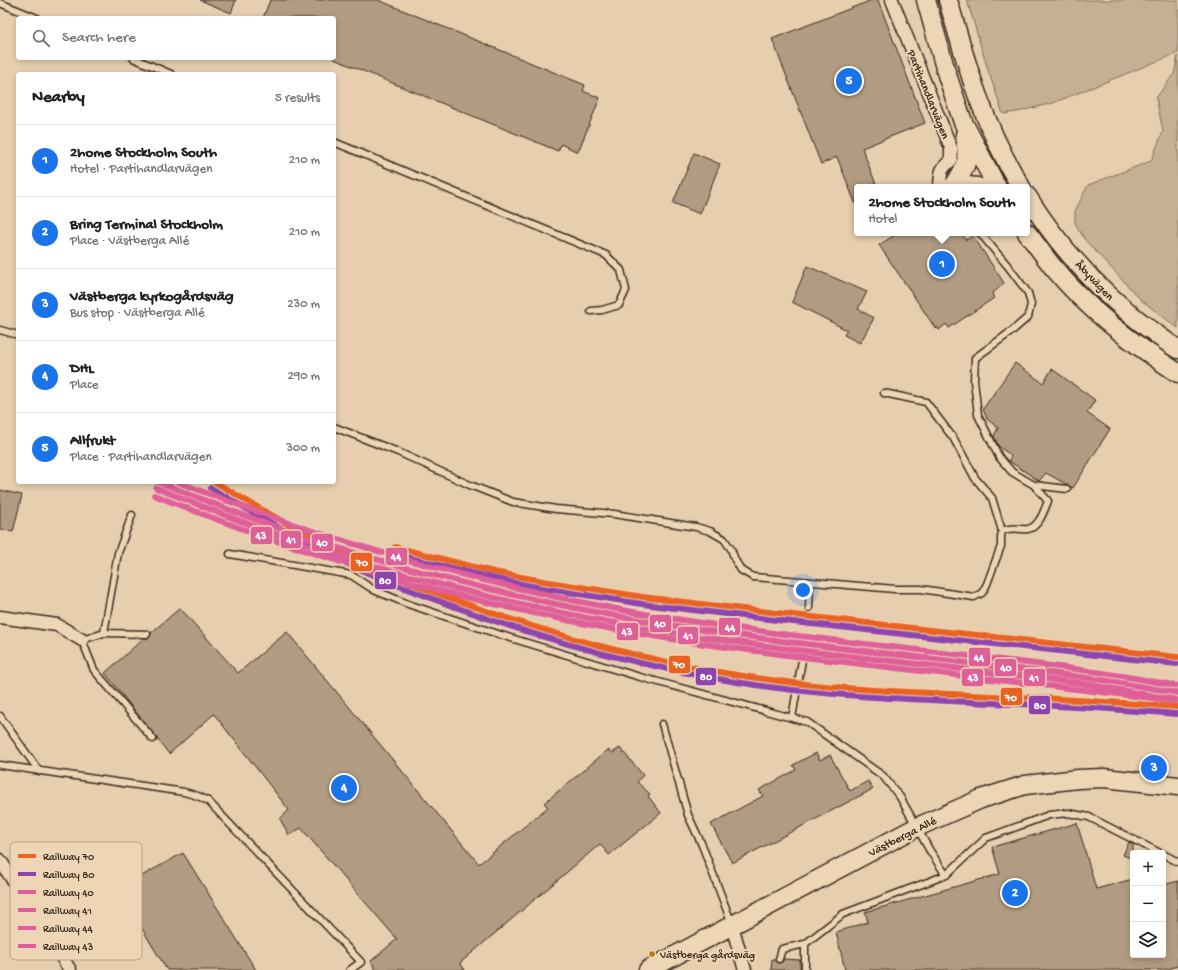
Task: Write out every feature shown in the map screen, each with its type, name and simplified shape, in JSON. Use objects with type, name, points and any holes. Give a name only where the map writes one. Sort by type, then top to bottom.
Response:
[{"type":"street","name":"Partihandlarvägen","points":[[892,0],[951,148],[951,160],[944,166],[941,172],[945,184]]},
{"type":"street","points":[[926,0],[947,75],[963,122],[995,184]]},
{"type":"street","points":[[948,0],[966,66],[982,111],[1019,184]]},
{"type":"street","points":[[949,184],[964,170],[967,162],[963,122]]},
{"type":"street","name":"Åbyvägen","points":[[1030,201],[1056,237],[1087,274],[1132,316],[1178,349]]},
{"type":"street","name":"Åbyvägen","points":[[1029,236],[1053,268],[1100,315],[1142,350],[1178,373]]},
{"type":"street","points":[[0,617],[57,625],[82,640]]},
{"type":"street","name":"Västberga Allé","points":[[648,970],[916,828],[981,799],[1025,785],[1078,779],[1104,778],[1178,786]]},
{"type":"street","points":[[0,860],[10,876]]},
{"type":"street","points":[[732,926],[745,970]]},
{"type":"street","points":[[64,960],[70,970]]},
{"type":"lane","points":[[0,3],[32,16]]},
{"type":"lane","points":[[138,60],[166,72]]},
{"type":"lane","points":[[336,143],[606,255],[621,270],[626,290],[619,305],[602,310],[590,310]]},
{"type":"lane","points":[[983,236],[1008,265],[1028,293],[1031,304],[1028,317],[975,358],[974,380],[978,415],[999,457],[1012,472],[1034,485],[1048,501],[1043,515],[1037,523],[1029,529],[1009,528],[1002,531]]},
{"type":"lane","points":[[0,330],[16,334]]},
{"type":"lane","points":[[336,428],[398,452],[470,485],[513,502],[556,509],[614,514],[696,527],[710,531],[724,539],[731,549],[741,570],[748,575],[895,589],[921,589],[974,597],[982,593],[987,584],[1001,546],[1000,537],[1002,531],[992,498],[975,478],[954,439],[926,402],[884,394]]},
{"type":"lane","points":[[1034,485],[1067,489]]},
{"type":"lane","points":[[104,633],[118,554],[132,515]]},
{"type":"lane","points":[[230,554],[351,575],[374,590],[408,604],[501,635],[566,656],[806,722],[883,776],[900,797],[930,852],[946,875]]},
{"type":"lane","points":[[809,608],[810,582]]},
{"type":"lane","points":[[147,634],[104,633],[82,640],[94,670],[153,740]]},
{"type":"lane","points":[[792,718],[802,660]]},
{"type":"lane","points":[[0,716],[40,771]]},
{"type":"lane","points":[[662,724],[688,815],[702,845],[732,926]]},
{"type":"lane","points":[[0,764],[184,792],[208,801],[361,962],[350,970]]},
{"type":"lane","points":[[779,959],[782,949],[805,944],[843,914],[946,875],[986,838],[1049,816],[1068,813],[1089,817],[1154,850]]},
{"type":"lane","points":[[1166,856],[1178,862]]},
{"type":"lane","points":[[805,944],[805,970]]},
{"type":"shaded area","points":[[967,0],[1178,0],[1178,53],[1053,103],[1003,114]]},
{"type":"shaded area","points":[[1178,56],[1178,328],[1141,300],[1085,240],[1075,223],[1075,211],[1088,185],[1151,161],[1163,131],[1156,98],[1174,74]]},
{"type":"building","points":[[200,0],[236,0],[231,13]]},
{"type":"building","points":[[270,0],[378,0],[585,85],[583,91],[600,98],[578,152],[561,144],[558,151],[336,60],[336,16],[264,16]]},
{"type":"building","points":[[872,0],[878,0],[925,123],[862,148],[876,184],[854,184],[854,200],[837,157],[821,164],[772,39]]},
{"type":"building","points":[[694,153],[720,164],[700,214],[673,203]]},
{"type":"building","points":[[893,236],[963,236],[966,240],[973,236],[1004,283],[992,294],[994,298],[949,328],[946,324],[939,330],[937,327],[936,329],[879,245]]},
{"type":"building","points":[[807,266],[867,292],[858,309],[874,318],[860,343],[844,335],[847,330],[792,302]]},
{"type":"building","points":[[1015,363],[1043,383],[1052,369],[1095,400],[1087,413],[1110,429],[1073,488],[1046,473],[1039,481],[1009,461],[1011,455],[999,447],[994,436],[998,428],[987,419],[983,409]]},
{"type":"building","points":[[0,490],[22,495],[13,532],[0,529]]},
{"type":"building","points":[[180,608],[238,673],[287,632],[479,864],[548,807],[544,803],[608,750],[612,753],[620,748],[643,775],[637,782],[650,794],[648,796],[661,813],[609,855],[600,844],[460,963],[465,970],[376,970],[371,961],[397,939],[301,828],[289,835],[280,819],[289,810],[214,714],[169,754],[105,673],[144,638],[149,638],[151,633]]},
{"type":"building","points":[[816,753],[820,760],[830,755],[850,791],[868,781],[873,789],[732,863],[711,824],[763,796],[759,790],[796,770],[793,765]]},
{"type":"building","points":[[1077,823],[1096,889],[1130,880],[1130,958],[1166,958],[1166,884],[1178,881],[1178,966],[1164,970],[845,970],[836,932],[868,922],[865,912],[1000,874],[992,847]]},
{"type":"building","points":[[1129,842],[1133,844],[1133,850],[1130,850],[1130,858],[1123,855]]},
{"type":"building","points":[[183,853],[256,970],[167,970],[142,929],[142,876]]},
{"type":"building","points":[[772,959],[775,959],[778,963],[782,962],[784,959],[800,960],[800,970],[771,970]]},
{"type":"railway","points":[[1058,644],[1178,661]]},
{"type":"rail line","name":"40","points":[[164,484],[271,525],[369,557],[452,580],[579,609],[736,635],[1092,679],[1178,693]]},
{"type":"rail line","name":"44","points":[[183,484],[287,522],[397,557],[565,599],[622,610],[736,628],[1025,662],[1118,675],[1178,686]]},
{"type":"rail line","name":"70","points":[[218,484],[313,538],[376,569],[501,616],[615,650],[693,667],[801,684],[894,691],[1077,700],[1178,707]]},
{"type":"rail line","name":"41","points":[[156,488],[268,531],[366,564],[450,587],[577,616],[734,642],[1078,683],[1177,700]]},
{"type":"rail line","name":"80","points":[[211,488],[310,545],[358,569],[431,598],[537,635],[613,656],[691,674],[800,691],[892,698],[1077,707],[1177,714]]},
{"type":"rail line","name":"43","points":[[154,495],[256,534],[360,568],[464,597],[571,621],[648,635],[763,652],[1176,701]]},
{"type":"rail line","name":"70","points":[[395,547],[494,572],[643,597],[1178,657]]},
{"type":"rail line","name":"80","points":[[393,554],[492,578],[542,588],[642,604],[1177,664]]},
{"type":"place","name":"Allfrukt","points":[[849,81]]},
{"type":"place","name":"2home Stockholm South","points":[[942,264]]},
{"type":"place","name":"Västberga kyrkogårdsväg","points":[[1154,768]]},
{"type":"place","name":"DHL","points":[[344,788]]},
{"type":"place","name":"Bring Terminal Stockholm","points":[[1015,893]]},
{"type":"place","name":"Västberga gårdsväg","points":[[652,954]]}]
